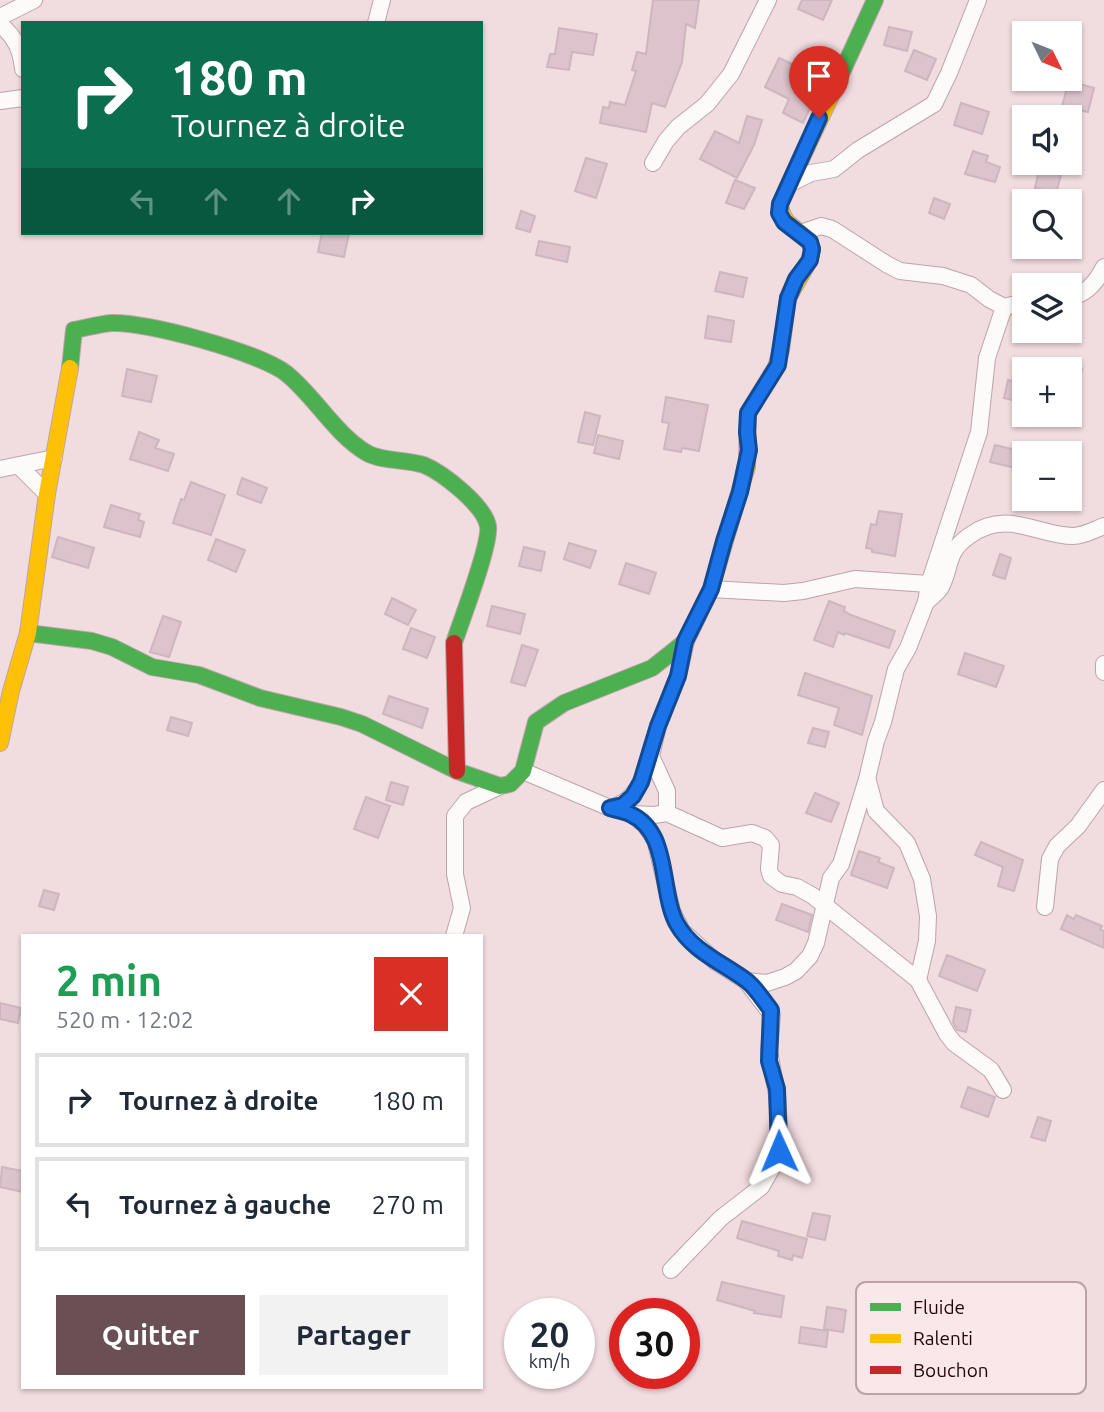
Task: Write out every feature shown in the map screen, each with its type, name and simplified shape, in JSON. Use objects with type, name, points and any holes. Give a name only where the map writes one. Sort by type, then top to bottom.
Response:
[{"type":"street","points":[[0,17],[34,0]]},
{"type":"street","points":[[377,21],[382,0]]},
{"type":"street","points":[[653,163],[678,127],[707,104],[731,74],[768,0]]},
{"type":"street","points":[[610,808],[623,805],[633,796],[641,782],[658,726],[678,676],[685,641],[711,589],[747,467],[748,413],[778,365],[788,298],[796,279],[810,260],[812,249],[810,242],[801,233],[784,222],[779,213],[780,204],[875,0]]},
{"type":"street","points":[[791,183],[811,173],[834,169],[858,150],[934,104],[950,73],[978,0]]},
{"type":"street","points":[[0,24],[19,48],[21,58]]},
{"type":"street","points":[[0,101],[21,98]]},
{"type":"street","points":[[801,233],[821,226],[832,229],[900,271],[943,276],[971,285],[1004,307],[1012,305]]},
{"type":"street","points":[[1082,293],[1087,291],[1104,267]]},
{"type":"street","points":[[746,981],[776,982],[796,971],[810,956],[816,943],[831,878],[841,864],[896,669],[908,648],[926,602],[929,583],[979,432],[988,358],[1004,307]]},
{"type":"street","points":[[0,743],[11,691],[28,633],[74,330],[110,323],[142,325],[265,360],[287,374],[356,446],[371,455],[422,465],[440,474],[479,507],[488,527],[484,550],[453,646],[457,771]]},
{"type":"street","points":[[0,469],[54,458]]},
{"type":"street","points":[[20,467],[47,494]]},
{"type":"street","points":[[926,602],[941,586],[954,550],[978,531],[1018,524],[1073,536],[1084,535],[1104,526]]},
{"type":"street","points":[[711,589],[784,593],[855,579],[929,583]]},
{"type":"street","points":[[28,633],[92,641],[112,647],[152,667],[199,675],[260,698],[362,724],[457,771],[500,786]]},
{"type":"street","points":[[455,934],[462,908],[455,874],[455,816],[466,802],[510,784],[523,771],[536,722],[544,715],[577,698],[652,668],[685,641]]},
{"type":"street","points":[[1104,664],[1104,673]]},
{"type":"street","points":[[651,756],[667,791],[667,813]]},
{"type":"street","points":[[523,771],[610,808],[632,814],[667,813],[722,838],[752,833],[765,838],[771,845],[771,876],[782,884],[797,887],[813,896],[918,980],[947,1034],[954,1043],[991,1070],[1003,1090]]},
{"type":"street","points":[[867,779],[873,805],[907,843],[922,880],[928,916],[927,941],[918,980]]},
{"type":"street","points":[[1045,908],[1050,859],[1053,853],[1065,836],[1078,826],[1104,790]]},
{"type":"street","points":[[632,814],[655,839],[676,922],[706,954],[746,981],[772,1015],[769,1061],[777,1089],[779,1151],[761,1187],[721,1218],[671,1270]]},
{"type":"street","points":[[797,887],[831,878]]},
{"type":"building","points":[[653,0],[699,0],[695,28],[686,24],[682,62],[665,107],[652,103],[646,132],[600,123],[603,107],[609,108],[610,102],[625,105],[636,71],[632,70],[637,52],[646,54]]},
{"type":"building","points":[[802,0],[832,0],[823,20],[798,9]]},
{"type":"building","points":[[889,27],[912,32],[907,51],[884,45]]},
{"type":"building","points":[[559,28],[597,34],[593,55],[572,52],[569,70],[547,67],[550,54],[555,54]]},
{"type":"building","points":[[914,50],[936,59],[927,80],[905,71]]},
{"type":"building","points":[[779,58],[824,79],[803,123],[783,113],[789,99],[765,87]]},
{"type":"building","points":[[1082,85],[1094,88],[1088,112],[1082,111],[1082,105],[1062,105],[1066,91],[1082,91]]},
{"type":"building","points":[[961,103],[989,112],[982,134],[954,125]]},
{"type":"building","points":[[747,116],[762,120],[754,145],[737,178],[700,159],[715,131],[739,143]]},
{"type":"building","points":[[973,151],[988,156],[986,162],[1000,167],[995,182],[965,174]]},
{"type":"building","points":[[586,158],[607,164],[596,198],[575,191]]},
{"type":"building","points":[[1038,175],[1061,175],[1057,189],[1035,188]]},
{"type":"building","points":[[735,180],[755,188],[744,209],[726,203]]},
{"type":"building","points":[[934,198],[950,204],[944,219],[929,213]]},
{"type":"building","points":[[521,211],[535,216],[530,232],[516,228]]},
{"type":"building","points":[[322,235],[349,235],[344,257],[318,252]]},
{"type":"building","points":[[539,241],[570,247],[567,262],[536,255]]},
{"type":"building","points":[[720,272],[747,278],[743,297],[715,291]]},
{"type":"building","points":[[708,316],[734,321],[731,342],[705,338]]},
{"type":"building","points":[[127,369],[157,376],[151,402],[122,396]]},
{"type":"building","points":[[1008,380],[1012,381],[1012,400],[1004,398]]},
{"type":"building","points":[[666,397],[708,405],[699,451],[664,449],[669,423],[662,422]]},
{"type":"building","points":[[585,412],[600,416],[593,445],[578,442]]},
{"type":"building","points":[[139,432],[159,440],[155,448],[174,454],[168,471],[130,459]]},
{"type":"building","points":[[598,435],[623,441],[619,459],[594,453]]},
{"type":"building","points":[[995,445],[1012,449],[1012,467],[990,462]]},
{"type":"building","points":[[242,478],[267,488],[261,503],[237,494]]},
{"type":"building","points":[[191,482],[225,495],[211,535],[173,523],[181,499],[184,500]]},
{"type":"building","points":[[111,505],[140,514],[138,520],[144,522],[140,537],[104,527]]},
{"type":"building","points":[[879,511],[902,514],[895,556],[872,552],[872,549],[866,548],[871,524],[876,525]]},
{"type":"building","points":[[58,537],[94,548],[88,568],[52,557]]},
{"type":"building","points":[[216,539],[245,550],[236,572],[208,560]]},
{"type":"building","points":[[569,543],[596,551],[590,568],[564,559]]},
{"type":"building","points":[[524,547],[545,552],[541,571],[519,566]]},
{"type":"building","points":[[1000,554],[1011,558],[1005,579],[993,575]]},
{"type":"building","points":[[626,563],[656,573],[649,594],[619,584]]},
{"type":"building","points":[[392,598],[416,610],[408,625],[385,614]]},
{"type":"building","points":[[829,601],[845,607],[844,611],[851,615],[895,631],[889,648],[838,632],[833,647],[814,640]]},
{"type":"building","points":[[492,606],[525,614],[520,634],[487,626]]},
{"type":"building","points":[[163,616],[181,622],[169,657],[150,652]]},
{"type":"building","points":[[411,628],[435,637],[427,658],[403,649]]},
{"type":"building","points":[[522,645],[538,650],[525,686],[511,682]]},
{"type":"building","points":[[965,653],[1004,666],[996,687],[958,674]]},
{"type":"building","points":[[805,673],[872,696],[862,735],[834,725],[839,708],[798,695]]},
{"type":"building","points":[[389,696],[428,709],[422,728],[383,714]]},
{"type":"building","points":[[171,717],[192,723],[188,736],[167,730]]},
{"type":"building","points":[[813,728],[829,732],[825,747],[808,743]]},
{"type":"building","points":[[391,782],[408,787],[403,805],[386,800]]},
{"type":"building","points":[[815,793],[839,803],[831,822],[806,813]]},
{"type":"building","points":[[366,797],[390,806],[378,838],[354,829]]},
{"type":"building","points":[[981,842],[1023,860],[1014,891],[998,886],[1003,867],[975,855]]},
{"type":"building","points":[[859,851],[880,858],[878,862],[894,868],[887,888],[851,875]]},
{"type":"building","points":[[44,890],[59,894],[54,910],[39,906]]},
{"type":"building","points":[[782,904],[812,915],[808,932],[776,920]]},
{"type":"building","points":[[1067,915],[1074,919],[1076,915],[1102,926],[1100,929],[1104,931],[1104,948],[1061,929]]},
{"type":"building","points":[[947,955],[985,970],[977,991],[939,976]]},
{"type":"building","points":[[0,1003],[21,1008],[18,1023],[0,1019]]},
{"type":"building","points":[[956,1007],[971,1010],[966,1032],[957,1030],[953,1022]]},
{"type":"building","points":[[968,1087],[995,1097],[988,1117],[961,1107]]},
{"type":"building","points":[[1038,1117],[1051,1121],[1045,1141],[1031,1137]]},
{"type":"building","points":[[2,1167],[21,1171],[21,1192],[0,1187]]},
{"type":"building","points":[[813,1213],[830,1216],[825,1240],[807,1236]]},
{"type":"building","points":[[742,1221],[807,1239],[802,1258],[793,1255],[792,1260],[778,1256],[779,1251],[737,1238]]},
{"type":"building","points":[[722,1282],[784,1296],[781,1317],[754,1313],[755,1311],[717,1300]]},
{"type":"building","points":[[827,1307],[846,1310],[843,1332],[824,1329]]},
{"type":"building","points":[[801,1327],[828,1331],[826,1347],[799,1343]]},
{"type":"traffic: fast","points":[[836,85],[875,0]]},
{"type":"traffic: fast","points":[[70,368],[74,330],[111,323],[127,324],[202,340],[253,357],[287,374],[345,436],[367,453],[380,458],[424,465],[441,475],[471,500],[488,526],[485,549],[454,643]]},
{"type":"traffic: fast","points":[[28,633],[92,641],[112,647],[152,667],[199,675],[260,698],[341,717],[362,724],[457,771],[500,786],[510,784],[523,771],[536,722],[564,703],[652,668],[686,641],[711,589],[742,483]]},
{"type":"traffic: slow","points":[[742,483],[747,467],[748,413],[776,367],[788,298],[809,261],[812,250],[805,237],[785,219],[780,204],[836,85]]},
{"type":"traffic: slow","points":[[0,743],[11,691],[28,633],[47,494],[70,368]]},
{"type":"traffic: jam","points":[[454,643],[457,771]]},
{"type":"route","points":[[779,1151],[777,1089],[769,1061],[771,1010],[752,986],[716,962],[682,931],[672,911],[655,839],[632,814],[610,808],[623,805],[633,796],[641,782],[658,726],[678,676],[685,641],[711,589],[747,467],[748,413],[778,365],[788,298],[796,279],[810,260],[810,242],[784,222],[779,213],[780,204],[819,118]]}]
